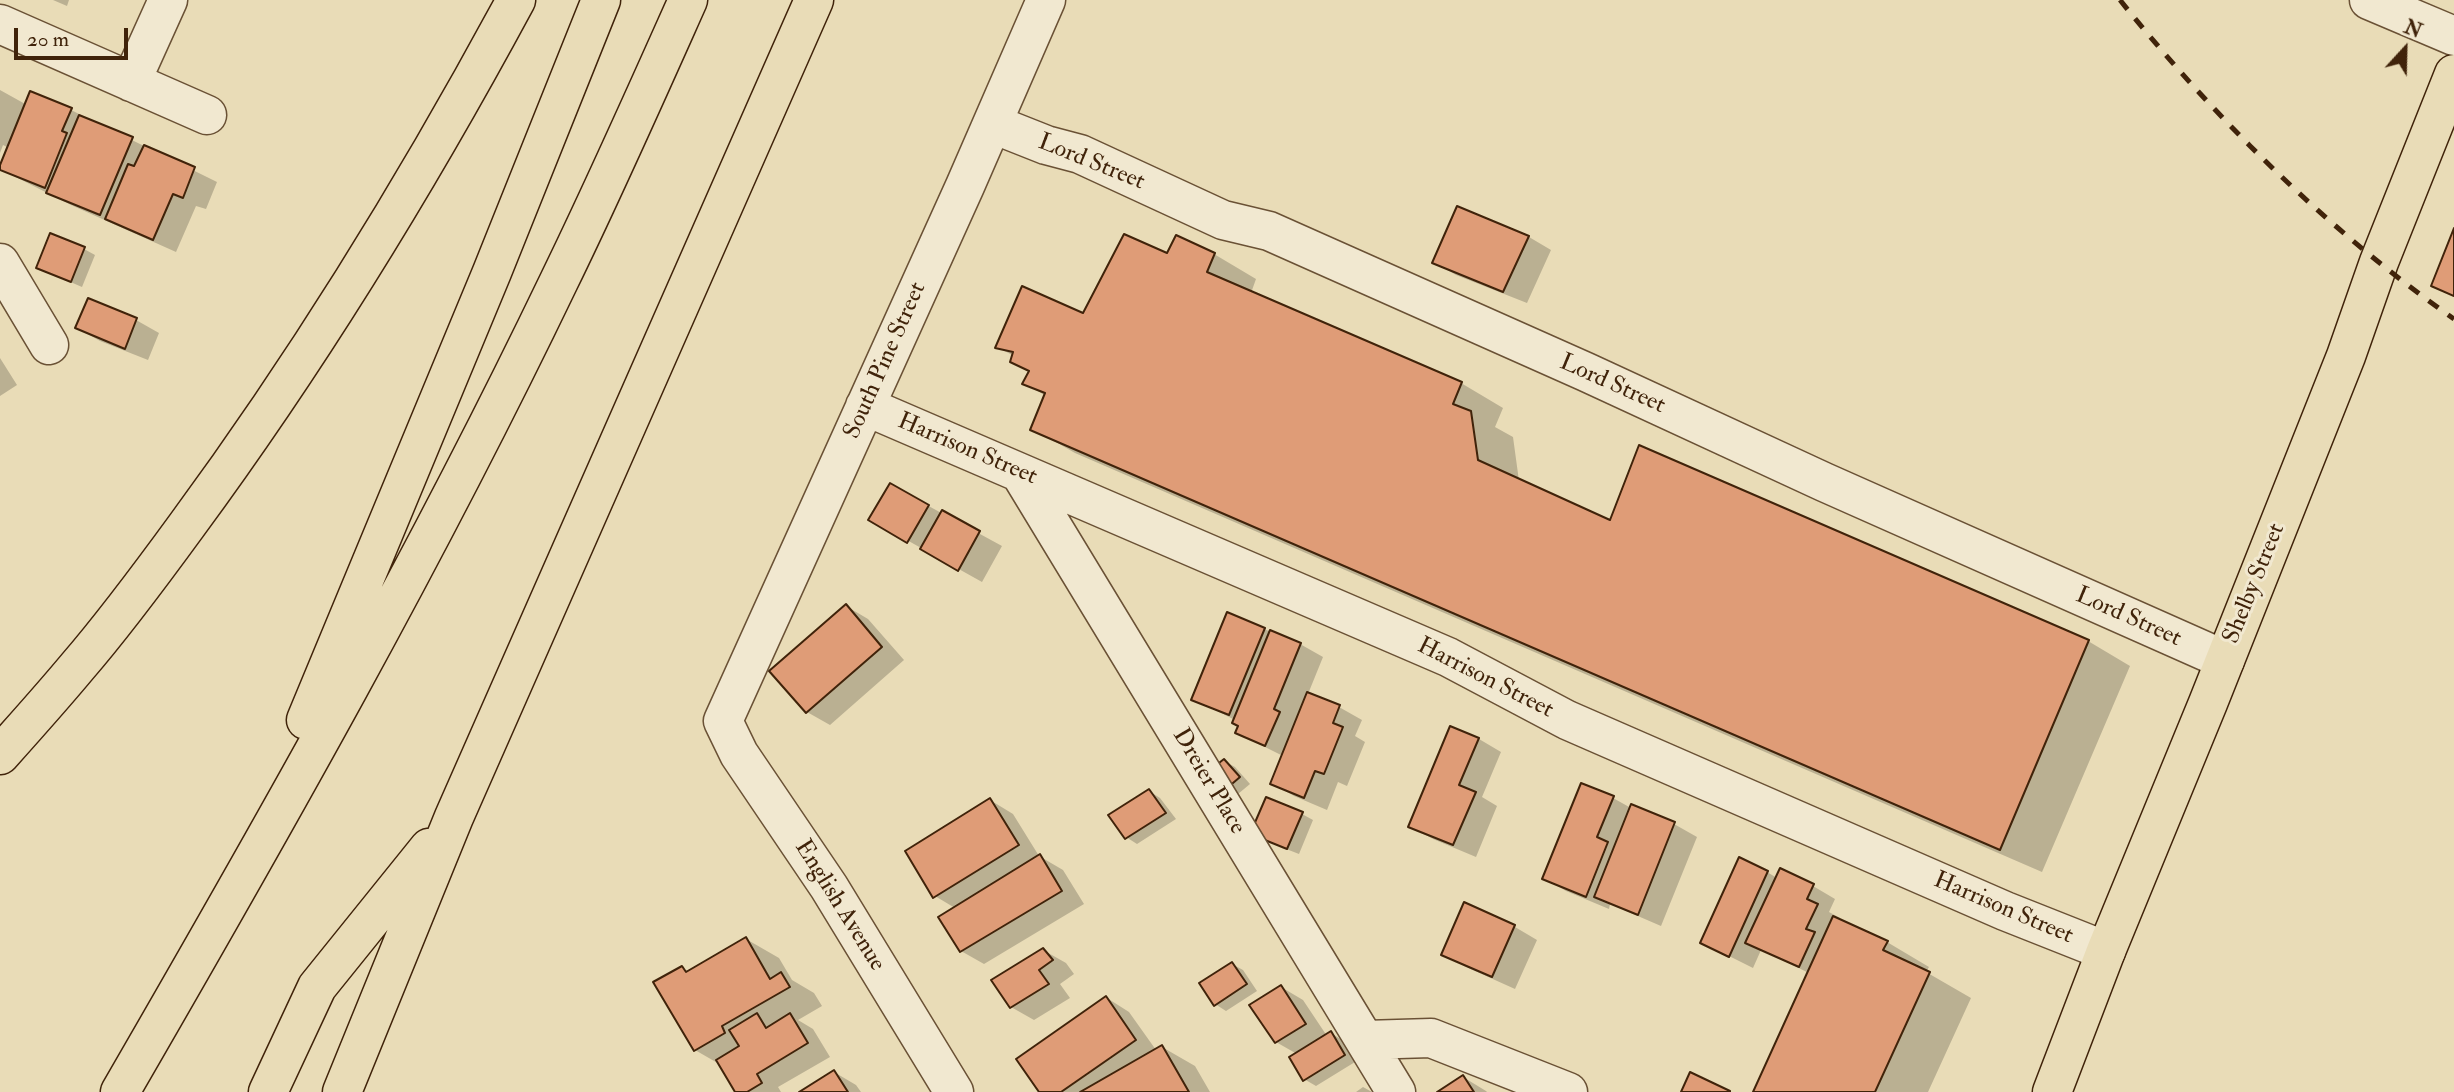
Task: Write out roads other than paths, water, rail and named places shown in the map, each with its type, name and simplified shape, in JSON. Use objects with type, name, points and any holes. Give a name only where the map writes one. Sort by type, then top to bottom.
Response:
[{"type":"main road","points":[[0,755],[78,667],[121,613],[265,417],[324,328],[428,160],[516,0]]},
{"type":"main road","points":[[232,900],[492,272],[601,0]]},
{"type":"main road","points":[[120,1092],[232,900],[420,556],[524,352],[628,136],[688,0]]},
{"type":"main road","points":[[342,1092],[454,817],[814,0]]},
{"type":"main road","name":"Shelby Street","points":[[2052,1092],[2106,951],[2346,356],[2379,262],[2454,74]]},
{"type":"main road","points":[[268,1092],[317,987],[454,817]]},
{"type":"street","points":[[131,82],[168,0]]},
{"type":"street","name":"South Pine Street","points":[[723,721],[993,124],[1046,0]]},
{"type":"street","points":[[2369,0],[2454,36]]},
{"type":"street","points":[[0,24],[206,115]]},
{"type":"street","name":"Lord Street","points":[[993,124],[1046,145],[1080,154],[1223,220],[1269,231],[2225,660]]},
{"type":"street","points":[[0,263],[49,345]]},
{"type":"street","name":"Harrison Street","points":[[865,406],[1448,657],[1567,720],[2005,911],[2106,951]]},
{"type":"street","name":"Dreier Place","points":[[1020,473],[1396,1092]]},
{"type":"street","name":"English Avenue","points":[[723,721],[739,754],[829,887],[954,1092]]},
{"type":"street","points":[[1365,1040],[1431,1038],[1568,1092]]},
{"type":"railway","points":[[2120,0],[2195,88],[2276,172],[2363,249],[2454,319]]}]
